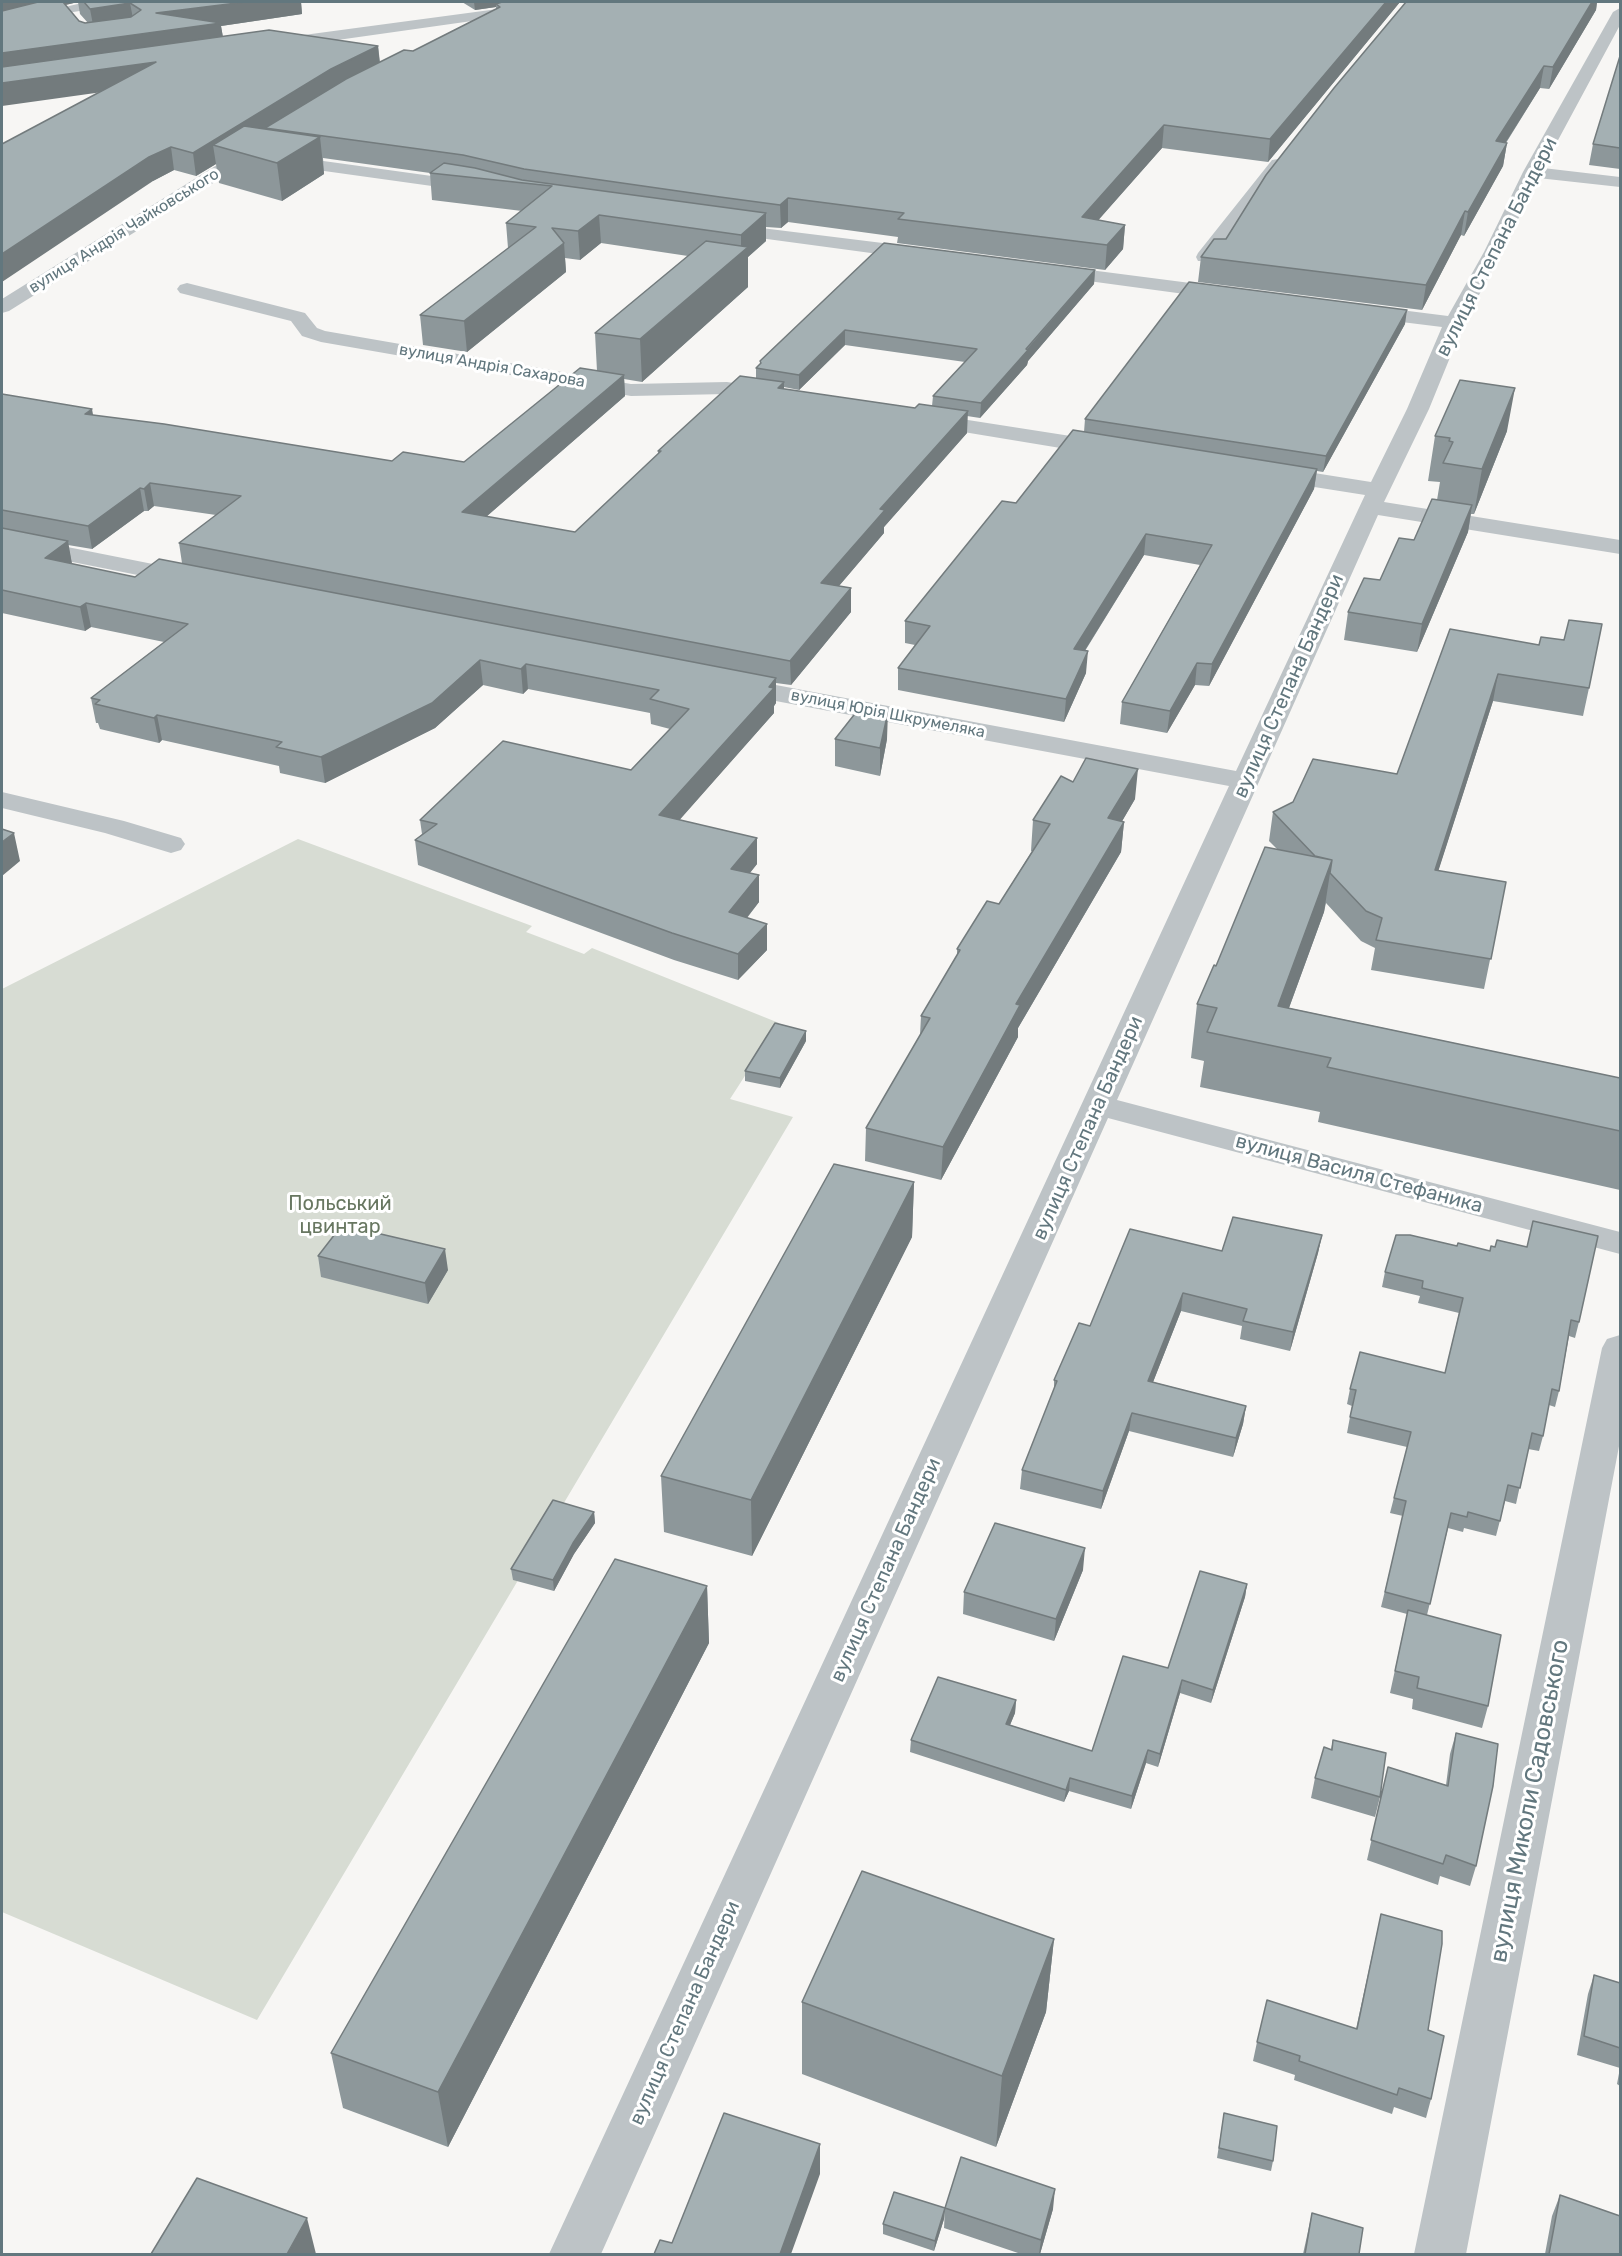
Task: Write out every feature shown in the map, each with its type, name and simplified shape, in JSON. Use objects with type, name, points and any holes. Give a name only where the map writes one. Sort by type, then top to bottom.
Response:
[{"type":"street","points":[[2,26],[66,9],[111,2]]},
{"type":"street","points":[[260,46],[425,22],[458,25],[464,28],[463,33],[506,12],[578,2]]},
{"type":"street","points":[[66,9],[80,27]]},
{"type":"street","name":"вулиця Степана Бандери","points":[[575,2254],[1245,781],[1422,399],[1454,323],[1618,10]]},
{"type":"street","name":"вулиця Андрія Чайковського","points":[[2,306],[265,143]]},
{"type":"street","points":[[1205,258],[1286,154]]},
{"type":"street","points":[[246,155],[376,172],[490,191]]},
{"type":"street","points":[[1532,172],[1620,182]]},
{"type":"street","points":[[708,226],[940,256]]},
{"type":"street","points":[[1030,268],[1242,296]]},
{"type":"street","name":"вулиця Андрія Сахарова","points":[[188,289],[298,317],[309,332],[315,334],[429,356],[631,390],[727,388],[787,397]]},
{"type":"street","points":[[1347,309],[1454,323]]},
{"type":"street","points":[[901,416],[1133,452]]},
{"type":"street","points":[[1250,470],[1374,499],[1620,547]]},
{"type":"street","points":[[2,541],[211,582]]},
{"type":"street","name":"вулиця Юрія Шкрумеляка","points":[[712,681],[1245,781]]},
{"type":"street","points":[[2,801],[114,827],[171,844]]},
{"type":"street","name":"вулиця Василя Стефаника","points":[[1098,1105],[1620,1243]]},
{"type":"street","name":"вулиця Миколи Садовського","points":[[1440,2254],[1620,1348]]},
{"type":"green space","name":"Польський цвинтар","points":[[298,839],[532,926],[526,932],[584,954],[592,948],[779,1023],[730,1099],[793,1117],[257,2020],[2,1912],[2,989]]},
{"type":"building","points":[[38,2],[63,2],[79,21],[85,23],[131,17],[141,10],[130,3],[90,9],[84,2],[245,2],[156,13],[221,23],[2,53],[2,11]]},
{"type":"building","points":[[502,2],[1386,2],[1270,139],[1164,125],[1082,217],[1125,225],[1107,245],[898,219],[904,213],[788,198],[780,205],[720,197],[524,169],[463,155],[265,128],[346,79],[404,50],[413,51],[500,7],[496,4]]},
{"type":"building","points":[[1406,2],[1592,2],[1553,67],[1544,66],[1496,141],[1507,143],[1468,212],[1465,211],[1426,285],[1201,257],[1214,239],[1226,239],[1266,175],[1334,88]]},
{"type":"building","points":[[269,30],[378,46],[331,69],[193,153],[171,147],[149,157],[2,254],[2,144],[156,62],[2,83],[2,67]]},
{"type":"building","points":[[1620,56],[1620,148],[1593,144]]},
{"type":"building","points":[[244,126],[320,137],[277,163],[213,145]]},
{"type":"building","points":[[444,163],[522,180],[766,213],[741,235],[599,215],[578,231],[552,228],[564,243],[464,321],[420,315],[536,227],[506,223],[552,186],[430,173]]},
{"type":"building","points":[[706,241],[748,247],[640,339],[595,333]]},
{"type":"building","points":[[884,243],[1095,270],[981,403],[933,396],[977,349],[845,330],[799,375],[756,368],[761,363],[760,361]]},
{"type":"building","points":[[1189,282],[1407,310],[1326,456],[1085,419]]},
{"type":"building","points":[[580,368],[624,375],[462,512],[575,532],[661,451],[658,451],[740,376],[784,382],[778,388],[915,408],[919,404],[968,411],[880,509],[885,510],[821,583],[851,588],[790,661],[179,543],[241,496],[150,483],[88,526],[2,510],[2,394],[92,409],[85,414],[164,424],[392,461],[403,452],[464,462]]},
{"type":"building","points":[[1460,380],[1515,388],[1482,469],[1443,463],[1453,442],[1449,441],[1450,438],[1435,436]]},
{"type":"building","points":[[1073,430],[1317,469],[1212,664],[1197,663],[1170,711],[1122,702],[1212,545],[1146,534],[1074,649],[1088,651],[1066,699],[898,668],[930,626],[905,621],[1002,501],[1016,503]]},
{"type":"building","points":[[1432,499],[1472,505],[1422,624],[1348,612],[1364,578],[1380,580],[1399,538],[1414,540]]},
{"type":"building","points":[[2,528],[68,541],[45,558],[135,577],[159,559],[776,678],[769,687],[774,688],[659,815],[757,838],[731,869],[759,875],[729,912],[767,924],[738,954],[672,933],[415,840],[437,824],[420,820],[503,741],[631,770],[689,709],[650,699],[659,690],[526,664],[521,669],[480,660],[432,703],[321,757],[276,747],[282,742],[157,715],[154,718],[95,704],[100,700],[91,698],[188,624],[86,603],[80,607],[2,590]]},
{"type":"building","points":[[1569,620],[1602,624],[1589,688],[1498,674],[1435,870],[1506,882],[1491,959],[1376,940],[1382,918],[1366,911],[1330,873],[1332,860],[1315,856],[1273,812],[1293,802],[1313,759],[1397,774],[1450,629],[1539,645],[1541,637],[1564,640]]},
{"type":"building","points":[[861,706],[888,712],[880,748],[835,739]]},
{"type":"building","points":[[1086,758],[1138,769],[1108,818],[1124,822],[1016,1004],[1020,1005],[943,1147],[866,1128],[930,1018],[921,1016],[960,950],[957,949],[987,901],[999,904],[1050,824],[1033,820],[1061,776],[1073,782]]},
{"type":"building","points":[[2,829],[14,833],[2,842]]},
{"type":"building","points":[[1265,847],[1332,860],[1278,1006],[1620,1078],[1620,1131],[1327,1067],[1331,1058],[1207,1032],[1217,1008],[1197,1004],[1214,965],[1216,966]]},
{"type":"building","points":[[775,1023],[806,1031],[780,1078],[745,1071]]},
{"type":"building","points":[[834,1164],[914,1182],[751,1500],[661,1476]]},
{"type":"building","points":[[1233,1217],[1322,1235],[1293,1332],[1243,1321],[1247,1309],[1183,1293],[1148,1381],[1246,1406],[1236,1438],[1132,1413],[1103,1491],[1022,1470],[1057,1381],[1054,1380],[1079,1323],[1090,1326],[1130,1229],[1222,1251]]},
{"type":"building","points":[[1533,1221],[1598,1236],[1579,1322],[1571,1320],[1559,1391],[1552,1389],[1543,1436],[1532,1433],[1520,1488],[1508,1485],[1500,1521],[1468,1512],[1467,1517],[1451,1513],[1430,1604],[1385,1592],[1406,1501],[1394,1498],[1411,1432],[1350,1417],[1356,1390],[1350,1389],[1360,1352],[1445,1373],[1463,1298],[1422,1288],[1423,1281],[1385,1272],[1396,1235],[1410,1235],[1457,1246],[1458,1243],[1490,1251],[1491,1246],[1495,1247],[1497,1240],[1527,1247]]},
{"type":"building","points":[[342,1225],[445,1249],[425,1283],[318,1256]]},
{"type":"building","points":[[553,1500],[594,1512],[573,1543],[553,1580],[511,1569]]},
{"type":"building","points":[[995,1523],[1085,1548],[1056,1619],[964,1592]]},
{"type":"building","points":[[615,1559],[707,1586],[438,2092],[331,2053]]},
{"type":"building","points":[[1200,1571],[1247,1584],[1213,1690],[1182,1680],[1160,1754],[1148,1750],[1132,1796],[1070,1778],[1066,1790],[911,1740],[938,1677],[1016,1700],[1006,1724],[1092,1751],[1123,1656],[1168,1668]]},
{"type":"building","points":[[1408,1610],[1501,1635],[1488,1706],[1417,1688],[1419,1677],[1395,1671]]},
{"type":"building","points":[[1456,1733],[1498,1744],[1493,1786],[1476,1866],[1446,1855],[1443,1864],[1371,1840],[1388,1767],[1448,1786]]},
{"type":"building","points":[[1333,1740],[1386,1753],[1380,1797],[1315,1778],[1324,1747],[1332,1750]]},
{"type":"building","points":[[862,1871],[1054,1939],[1002,2076],[802,2002]]},
{"type":"building","points":[[1381,1914],[1442,1931],[1442,1944],[1428,2030],[1444,2036],[1431,2099],[1399,2088],[1397,2095],[1299,2061],[1300,2056],[1257,2042],[1267,2000],[1357,2029]]},
{"type":"building","points":[[1594,1975],[1620,1983],[1620,2048],[1584,2036]]},
{"type":"building","points":[[724,2113],[820,2144],[780,2254],[654,2254],[660,2240],[672,2243]]},
{"type":"building","points":[[1224,2113],[1277,2126],[1273,2161],[1219,2148]]},
{"type":"building","points":[[961,2157],[1055,2189],[1041,2240],[945,2208]]},
{"type":"building","points":[[197,2178],[307,2218],[287,2254],[151,2254]]},
{"type":"building","points":[[894,2192],[945,2208],[935,2241],[883,2224]]},
{"type":"building","points":[[1560,2195],[1620,2216],[1620,2254],[1549,2254]]},
{"type":"building","points":[[1312,2213],[1363,2228],[1359,2254],[1305,2254]]}]
